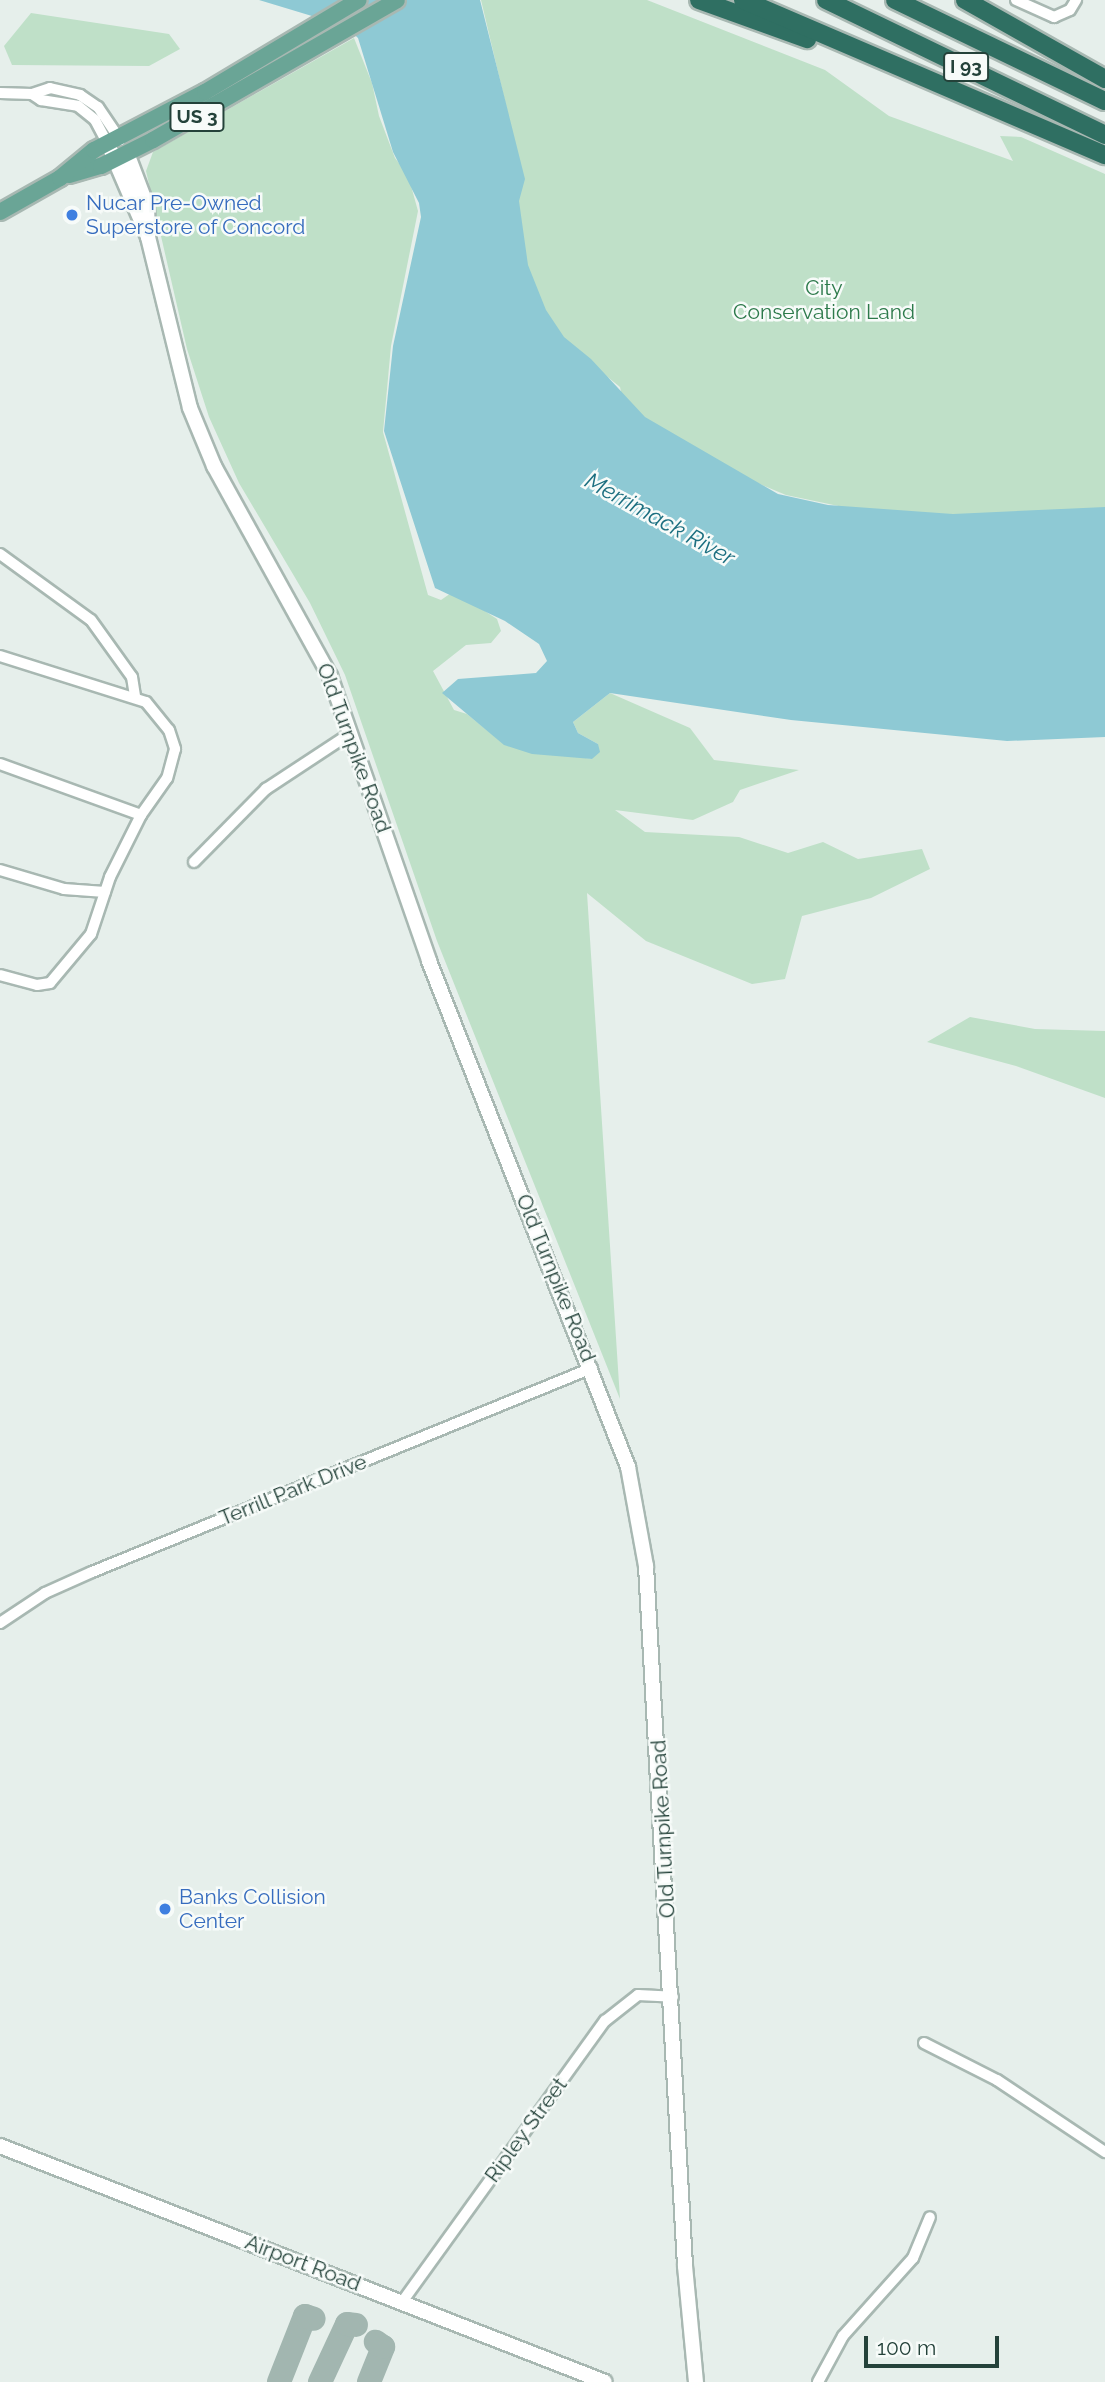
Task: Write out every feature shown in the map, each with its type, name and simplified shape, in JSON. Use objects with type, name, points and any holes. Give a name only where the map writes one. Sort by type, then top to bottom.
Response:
[{"type":"highway","points":[[699,0],[942,85]]},
{"type":"highway","points":[[743,0],[1105,155]]},
{"type":"highway","name":"I 93","points":[[826,0],[1105,135]]},
{"type":"highway","name":"I 93","points":[[895,0],[1105,101]]},
{"type":"highway","points":[[965,0],[1105,79]]},
{"type":"main road","name":"US 3","points":[[0,212],[60,178],[113,140],[257,62],[359,0]]},
{"type":"main road","name":"US 3","points":[[60,178],[121,156],[266,79],[397,0]]},
{"type":"street","points":[[1016,0],[1054,17],[1070,10],[1076,0]]},
{"type":"street","points":[[0,93],[33,94],[50,88],[80,95],[98,107],[113,140]]},
{"type":"street","name":"Old Turnpike Road","points":[[113,140],[148,237],[172,347],[206,447],[298,610],[351,733],[429,961],[592,1368],[628,1467],[646,1566],[673,1997],[685,2266],[696,2382]]},
{"type":"street","points":[[0,554],[91,620],[132,677],[135,696]]},
{"type":"street","points":[[0,656],[135,696],[156,709],[175,750],[167,778],[141,815],[105,892],[91,934],[50,983],[37,985],[0,975]]},
{"type":"street","points":[[194,863],[266,789],[351,733]]},
{"type":"street","points":[[0,764],[141,815]]},
{"type":"street","points":[[0,870],[64,889],[105,892]]},
{"type":"street","name":"Terrill Park Drive","points":[[0,1623],[45,1593],[92,1572],[592,1368]]},
{"type":"street","name":"Ripley Street","points":[[402,2302],[605,2021],[638,1995],[673,1997]]},
{"type":"street","points":[[924,2043],[997,2080],[1105,2152]]},
{"type":"street","name":"Airport Road","points":[[0,2146],[605,2382]]},
{"type":"street","points":[[818,2382],[843,2336],[913,2258],[930,2217]]},
{"type":"green space","name":"City Conservation Land","points":[[481,0],[647,0],[825,70],[889,116],[1013,161],[1000,136],[1021,137],[1105,174],[1105,510],[1007,518],[848,508],[786,495],[691,455],[623,401],[620,387],[567,344],[528,293],[518,222],[519,161]]},
{"type":"green space","points":[[31,13],[169,34],[180,49],[149,66],[12,65],[4,46]]},
{"type":"green space","points":[[354,38],[372,83],[379,116],[395,158],[408,175],[418,211],[391,346],[383,432],[428,595],[441,600],[454,591],[497,619],[501,631],[491,643],[466,645],[433,671],[454,710],[467,714],[505,745],[592,759],[598,744],[578,733],[573,722],[610,693],[690,728],[714,760],[799,770],[740,790],[733,802],[693,820],[615,810],[645,832],[739,837],[788,853],[823,842],[858,859],[922,849],[930,869],[871,898],[802,916],[785,979],[752,984],[646,941],[587,893],[620,1399],[437,941],[345,675],[310,603],[239,483],[209,417],[187,349],[146,171],[153,152]]},
{"type":"green space","points":[[970,1017],[1035,1029],[1105,1031],[1105,1098],[1016,1066],[927,1042]]},
{"type":"water","name":"Merrimack River","points":[[259,0],[480,0],[525,179],[519,201],[528,265],[546,310],[564,337],[591,359],[645,417],[778,494],[828,505],[953,514],[1105,507],[1105,737],[1007,741],[791,720],[610,693],[573,722],[578,733],[598,744],[600,752],[592,759],[532,754],[504,745],[442,693],[458,679],[536,673],[547,661],[539,644],[505,621],[435,588],[384,431],[393,346],[421,217],[419,203],[393,152],[358,38],[345,26]]},
{"type":"taxiway","points":[[279,2382],[305,2316],[314,2319]]},
{"type":"taxiway","points":[[320,2382],[347,2324],[356,2325]]},
{"type":"taxiway","points":[[369,2382],[383,2347],[376,2342]]},
{"type":"place","name":"Nucar Pre-Owned Superstore of Concord","points":[[72,215]]},
{"type":"place","name":"Banks Collision Center","points":[[165,1909]]}]
